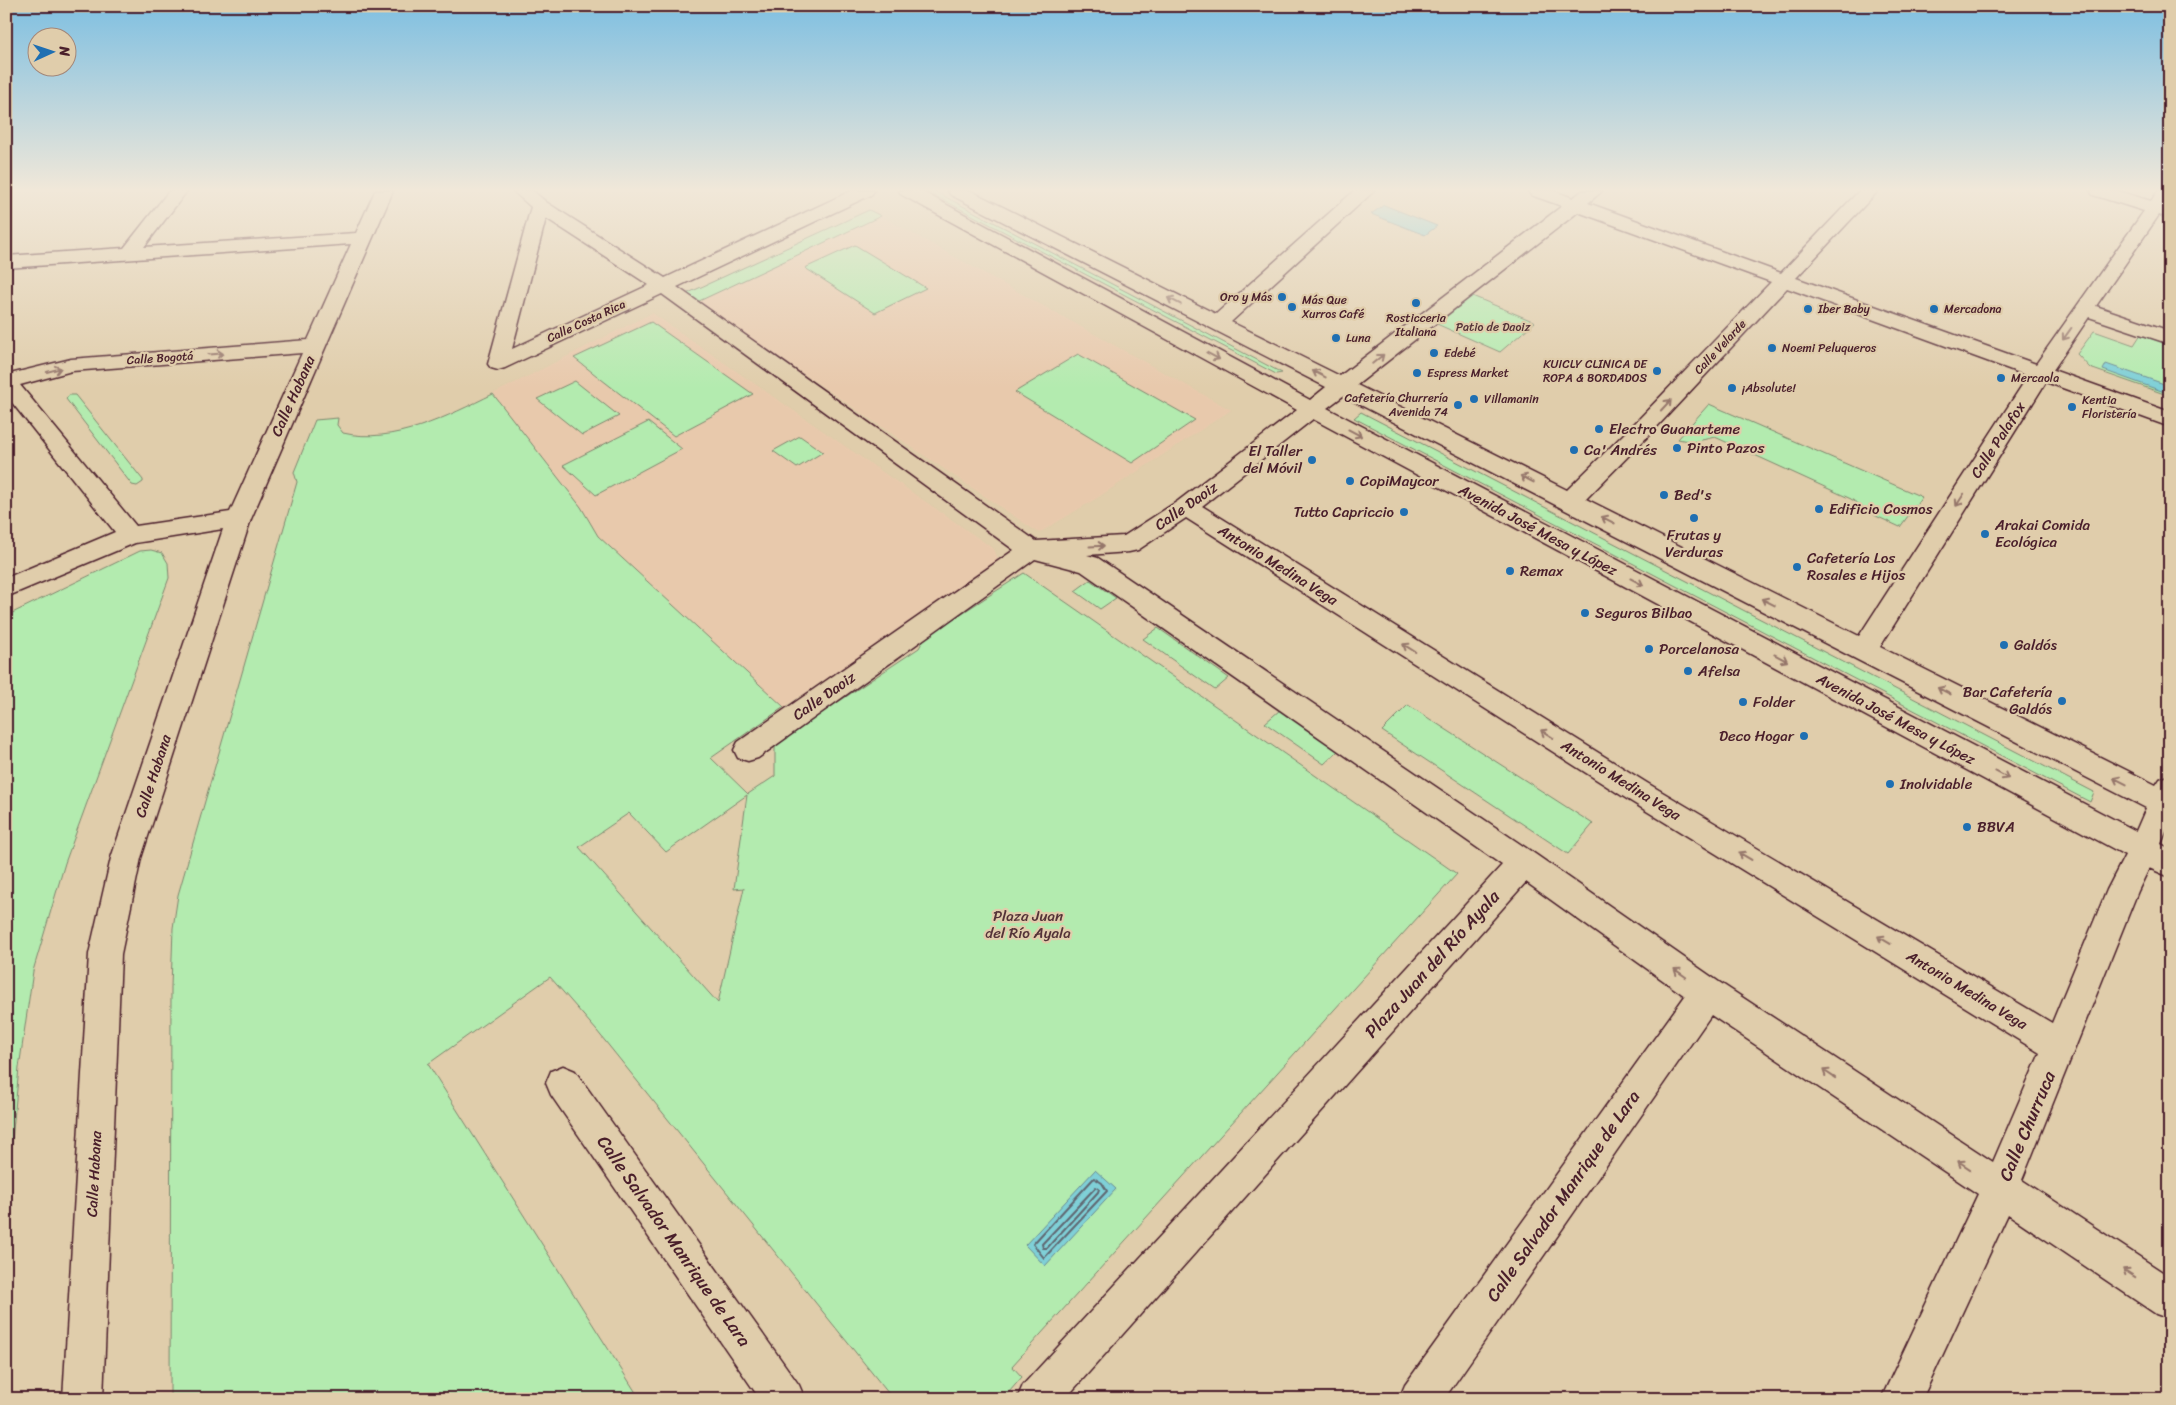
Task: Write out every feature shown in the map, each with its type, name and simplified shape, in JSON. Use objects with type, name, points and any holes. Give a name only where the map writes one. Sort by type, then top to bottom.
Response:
[{"type":"street","points":[[6,262],[90,257]]},
{"type":"street","name":"Calle Habana","points":[[83,1399],[105,954],[126,858],[238,519],[355,257]]},
{"type":"street","name":"Calle Costa Rica","points":[[527,257],[498,364],[723,257]]},
{"type":"street","points":[[618,257],[662,285],[1031,550],[1090,564],[1524,863],[1708,993],[2000,1189],[2170,1300]]},
{"type":"street","name":"Avenida José Mesa y López","points":[[1029,257],[1312,410],[2156,857]]},
{"type":"street","points":[[1087,257],[1864,650],[2168,799]]},
{"type":"street","points":[[1218,323],[1292,257]]},
{"type":"street","name":"Calle Daoiz","points":[[748,750],[1031,550],[1129,544],[1186,507],[1222,480],[1510,257]]},
{"type":"street","points":[[1718,257],[2170,420]]},
{"type":"street","name":"Calle Velarde","points":[[1570,501],[1632,442],[1805,257]]},
{"type":"street","name":"Calle Palafox","points":[[1864,650],[2041,373],[2125,257]]},
{"type":"street","points":[[2086,309],[2170,338]]},
{"type":"street","name":"Calle Bogotá","points":[[130,535],[7,382],[71,365],[314,346]]},
{"type":"street","name":"Antonio Medina Vega","points":[[1186,507],[1637,791],[2060,1046]]},
{"type":"street","points":[[6,588],[130,535],[238,519]]},
{"type":"street","name":"Calle Churruca","points":[[1901,1399],[2000,1189],[2123,890],[2156,857],[2168,799]]},
{"type":"street","name":"Plaza Juan del Río Ayala","points":[[1046,1390],[1524,863]]},
{"type":"street","name":"Calle Salvador Manrique de Lara","points":[[1419,1399],[1708,993]]},
{"type":"street","name":"Calle Salvador Manrique de Lara","points":[[563,1083],[786,1399]]},
{"type":"shaded area","points":[[794,257],[954,257],[1231,410],[1097,498],[1039,533],[697,302]]},
{"type":"shaded area","points":[[652,313],[994,549],[998,559],[996,564],[784,707],[598,536],[581,507],[493,394]]},
{"type":"green space","points":[[768,257],[794,257],[697,302],[686,294]]},
{"type":"green space","points":[[830,257],[874,257],[926,288],[875,313],[805,268]]},
{"type":"green space","points":[[1051,257],[1059,257],[1282,373],[1276,374]]},
{"type":"green space","name":"Patio de Daoiz","points":[[1465,293],[1535,322],[1500,352],[1430,321]]},
{"type":"green space","points":[[651,322],[753,394],[674,436],[574,358]]},
{"type":"green space","points":[[2094,331],[2134,345],[2143,331],[2170,340],[2170,396],[2090,368],[2077,354]]},
{"type":"green space","points":[[1078,354],[1195,420],[1132,463],[1015,392]]},
{"type":"green space","points":[[575,381],[619,416],[582,435],[537,399]]},
{"type":"green space","points":[[493,394],[581,507],[598,536],[784,707],[711,758],[748,794],[775,776],[775,744],[919,648],[925,637],[1024,573],[1457,874],[1012,1366],[1022,1377],[1003,1399],[893,1399],[597,1031],[550,977],[428,1064],[640,1399],[170,1399],[171,987],[173,928],[178,895],[297,482],[294,472],[315,420],[338,418],[337,425],[343,433],[362,436],[381,435],[401,432],[420,426]],"holes":[[[747,795],[734,889],[744,888],[718,1003],[579,847],[629,813],[666,852]]]},
{"type":"green space","points":[[69,395],[75,395],[143,482],[137,486],[132,485],[66,399]]},
{"type":"green space","points":[[1709,404],[1922,497],[1900,527],[1876,516],[1851,499],[1715,437],[1693,442],[1678,439]]},
{"type":"green space","points":[[1361,412],[2094,792],[2090,802],[1354,418]]},
{"type":"green space","points":[[648,422],[682,449],[596,495],[563,465]]},
{"type":"green space","points":[[800,436],[823,452],[797,468],[773,451]]},
{"type":"green space","points":[[151,550],[162,553],[168,563],[169,578],[65,863],[33,971],[19,1068],[6,1203],[6,616],[140,551]]},
{"type":"green space","points":[[1090,580],[1116,598],[1100,609],[1075,591]]},
{"type":"green space","points":[[1158,628],[1229,678],[1215,690],[1143,639]]},
{"type":"green space","points":[[1408,705],[1593,824],[1568,854],[1382,731]]},
{"type":"green space","points":[[1280,710],[1338,751],[1324,764],[1265,723]]},
{"type":"water","points":[[2106,364],[2170,386],[2170,394],[2103,370]]},
{"type":"water","points":[[1095,1170],[1116,1189],[1045,1266],[1025,1245]]},
{"type":"place","name":"Oro y Más","points":[[1282,297]]},
{"type":"place","name":"Rosticceria Italiana","points":[[1416,303]]},
{"type":"place","name":"Más Que Xurros Café","points":[[1292,307]]},
{"type":"place","name":"Iber Baby","points":[[1808,309]]},
{"type":"place","name":"Mercadona","points":[[1934,309]]},
{"type":"place","name":"Luna","points":[[1336,338]]},
{"type":"place","name":"Noemi Peluqueros","points":[[1772,348]]},
{"type":"place","name":"Edebé","points":[[1434,353]]},
{"type":"place","name":"KUICLY CLINICA DE ROPA & BORDADOS","points":[[1657,371]]},
{"type":"place","name":"Espress Market","points":[[1417,373]]},
{"type":"place","name":"Mercaola","points":[[2001,378]]},
{"type":"place","name":"¡Absolute!","points":[[1732,388]]},
{"type":"place","name":"Villamanin","points":[[1474,399]]},
{"type":"place","name":"Cafetería Churrería Avenida 74","points":[[1458,405]]},
{"type":"place","name":"Kentia Floristería","points":[[2072,407]]},
{"type":"place","name":"Electro Guanarteme","points":[[1599,429]]},
{"type":"place","name":"Pinto Pazos","points":[[1677,448]]},
{"type":"place","name":"Ca' Andrés","points":[[1574,450]]},
{"type":"place","name":"El Taller del Móvil","points":[[1312,460]]},
{"type":"place","name":"CopiMaycor","points":[[1350,481]]},
{"type":"place","name":"Bed's","points":[[1664,495]]},
{"type":"place","name":"Edificio Cosmos","points":[[1819,509]]},
{"type":"place","name":"Tutto Capriccio","points":[[1404,512]]},
{"type":"place","name":"Frutas y Verduras","points":[[1694,518]]},
{"type":"place","name":"Arakai Comida Ecológica","points":[[1985,534]]},
{"type":"place","name":"Cafetería Los Rosales e Hijos","points":[[1797,567]]},
{"type":"place","name":"Remax","points":[[1510,571]]},
{"type":"place","name":"Seguros Bilbao","points":[[1585,613]]},
{"type":"place","name":"Galdós","points":[[2004,645]]},
{"type":"place","name":"Porcelanosa","points":[[1649,649]]},
{"type":"place","name":"Afelsa","points":[[1688,671]]},
{"type":"place","name":"Bar Cafetería Galdós","points":[[2062,701]]},
{"type":"place","name":"Folder","points":[[1743,702]]},
{"type":"place","name":"Deco Hogar","points":[[1804,736]]},
{"type":"place","name":"Inolvidable","points":[[1890,784]]},
{"type":"place","name":"BBVA","points":[[1967,827]]}]
